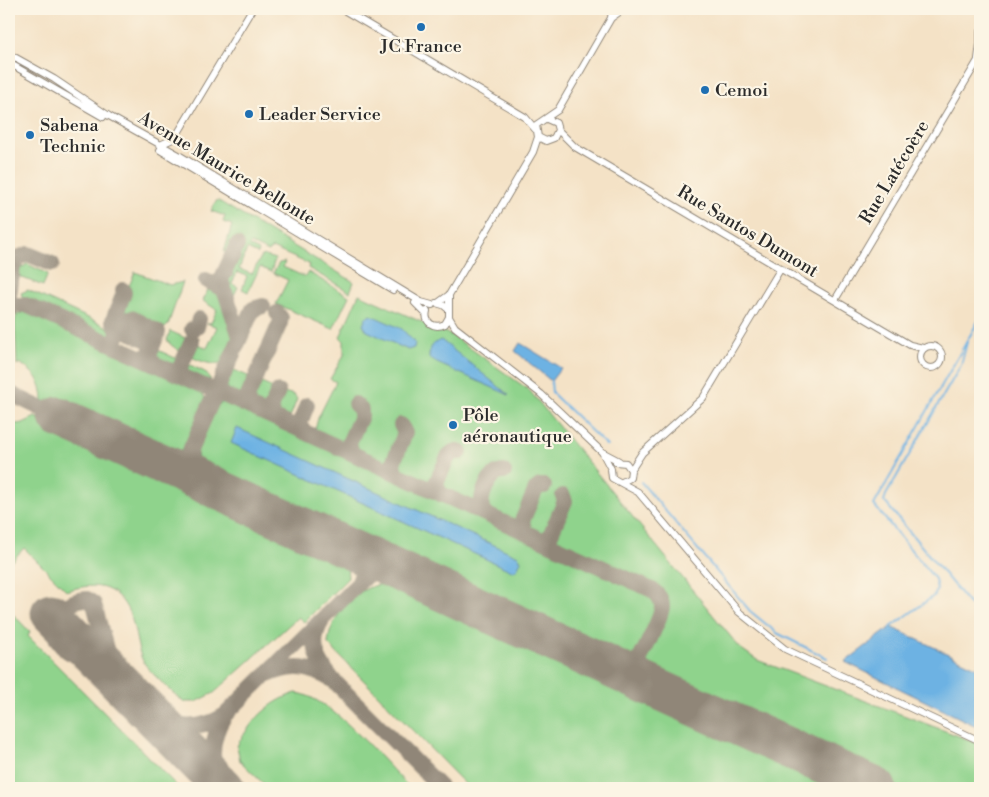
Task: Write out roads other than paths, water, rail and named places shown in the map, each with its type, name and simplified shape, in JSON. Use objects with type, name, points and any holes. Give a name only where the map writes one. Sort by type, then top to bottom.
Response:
[{"type":"street","points":[[177,154],[174,149],[175,138],[252,9]]},
{"type":"street","points":[[342,9],[526,117],[535,129],[538,137],[533,152],[449,295],[449,317],[455,327],[540,394],[602,452],[629,465],[638,492]]},
{"type":"street","points":[[611,18],[612,9]]},
{"type":"street","points":[[533,152],[549,141],[557,127],[558,110],[611,18],[623,9]]},
{"type":"street","points":[[979,58],[980,33]]},
{"type":"street","name":"Avenue Maurice Bellonte","points":[[9,54],[54,79],[109,116],[177,154],[421,302],[435,304]]},
{"type":"street","name":"Rue Latécoère","points":[[835,300],[979,58]]},
{"type":"street","name":"Avenue Maurice Bellonte","points":[[9,63],[204,176],[419,305],[426,314]]},
{"type":"street","points":[[535,129],[544,119],[558,110]]},
{"type":"street","points":[[526,117],[544,119],[557,127]]},
{"type":"street","name":"Rue Santos Dumont","points":[[557,127],[570,144],[910,345]]},
{"type":"street","name":"Rue Santos Dumont","points":[[538,137],[549,141],[570,144]]},
{"type":"street","points":[[160,145],[175,138]]},
{"type":"street","points":[[622,482],[627,480],[642,453],[703,398],[781,268]]},
{"type":"street","points":[[449,295],[435,304],[426,314],[430,324],[455,327]]},
{"type":"street","points":[[435,304],[448,309]]},
{"type":"street","points":[[443,325],[449,317]]},
{"type":"street","points":[[910,345],[938,348],[942,354],[941,361],[936,367],[928,368],[922,364],[920,356],[910,345]]},
{"type":"street","points":[[920,356],[924,348]]},
{"type":"street","points":[[602,452],[611,469],[612,478],[638,492],[738,612],[785,649],[980,741]]},
{"type":"street","points":[[611,469],[621,461],[642,453]]},
{"type":"water","points":[[371,315],[402,329],[415,343],[414,348],[408,350],[367,331],[363,325],[366,317]]},
{"type":"water","points":[[441,340],[509,395],[429,358],[432,347]]},
{"type":"water","points":[[520,343],[561,368],[551,381],[515,351]]},
{"type":"water","points":[[237,428],[518,556],[521,561],[517,569],[512,571],[231,443]]},
{"type":"water","points":[[891,627],[980,669],[980,728],[845,662]]},
{"type":"waterway","points":[[891,627],[935,595],[937,589],[935,579],[874,505],[980,318]]},
{"type":"waterway","points":[[967,342],[961,365],[884,501],[980,617]]},
{"type":"waterway","points":[[551,381],[552,393],[607,446]]},
{"type":"waterway","points":[[641,482],[750,611],[777,633],[827,658]]},
{"type":"place","name":"JC France","points":[[421,27]]},
{"type":"place","name":"Cemoi","points":[[705,90]]},
{"type":"place","name":"Leader Service","points":[[249,114]]},
{"type":"place","name":"Sabena Technic","points":[[30,135]]},
{"type":"place","name":"Pôle aéronautique","points":[[453,425]]}]
